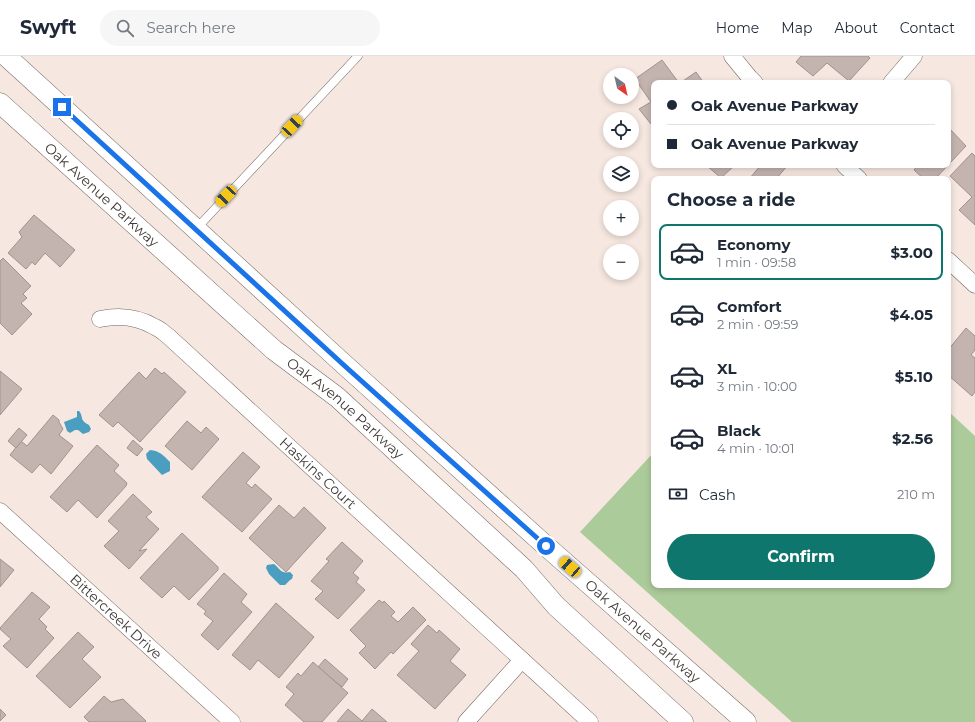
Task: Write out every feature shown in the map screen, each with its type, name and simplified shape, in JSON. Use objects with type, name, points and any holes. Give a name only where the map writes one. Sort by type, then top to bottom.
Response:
[{"type":"street","name":"Oak Avenue Parkway","points":[[6,56],[370,388],[546,546],[746,722]]},
{"type":"street","points":[[732,56],[752,80]]},
{"type":"street","points":[[894,80],[914,56]]},
{"type":"street","name":"Oak Avenue Parkway","points":[[0,103],[274,350],[337,397],[524,569],[556,606],[683,722]]},
{"type":"street","points":[[847,168],[856,176]]},
{"type":"street","points":[[951,263],[975,285]]},
{"type":"street","name":"Haskins Court","points":[[100,319],[110,317],[126,317],[141,320],[156,327],[168,336],[590,722]]},
{"type":"street","name":"Bittercreek Drive","points":[[0,511],[232,722]]},
{"type":"street","points":[[466,722],[522,660]]},
{"type":"lane","points":[[196,229],[358,56]]},
{"type":"green space","points":[[951,414],[975,436],[975,722],[792,722],[580,532],[651,455],[651,588],[951,588]]},
{"type":"water","points":[[77,411],[79,411],[84,422],[89,425],[91,429],[89,432],[83,434],[78,430],[70,433],[67,431],[64,422],[77,417]]},
{"type":"water","points":[[150,450],[159,452],[170,462],[170,471],[162,475],[147,459],[146,454]]},
{"type":"water","points":[[274,564],[283,572],[290,572],[293,575],[292,579],[285,585],[280,585],[269,574],[266,568],[267,565]]},
{"type":"building","points":[[801,56],[868,56],[870,58],[850,80],[848,80],[827,63],[813,76],[796,62]]},
{"type":"building","points":[[662,60],[677,80],[651,80],[651,102],[639,85],[639,76]]},
{"type":"building","points":[[696,72],[702,80],[684,80]]},
{"type":"building","points":[[651,102],[651,124],[639,109]]},
{"type":"building","points":[[951,130],[966,146],[951,162]]},
{"type":"building","points":[[972,153],[975,156],[975,225],[959,210],[972,197],[950,176]]},
{"type":"building","points":[[709,168],[732,168],[723,176],[719,176]]},
{"type":"building","points":[[758,168],[785,168],[779,176],[752,176]]},
{"type":"building","points":[[916,168],[945,168],[938,176],[921,176],[914,170]]},
{"type":"building","points":[[34,215],[75,250],[60,267],[45,253],[35,265],[32,262],[26,269],[8,253],[22,237],[19,232]]},
{"type":"building","points":[[3,258],[31,286],[23,294],[27,298],[21,303],[32,314],[12,335],[0,323],[0,261]]},
{"type":"building","points":[[966,328],[975,336],[975,350],[971,355],[975,358],[975,392],[972,396],[951,378],[951,346]]},
{"type":"building","points":[[155,368],[162,374],[164,372],[186,392],[140,442],[118,422],[113,427],[99,415],[139,372],[146,379]]},
{"type":"building","points":[[0,371],[22,389],[0,415]]},
{"type":"building","points":[[53,415],[59,420],[63,429],[59,435],[73,446],[51,474],[40,464],[32,473],[10,455],[21,441],[27,446]]},
{"type":"building","points":[[187,421],[201,433],[206,427],[219,439],[192,470],[165,446]]},
{"type":"building","points":[[19,428],[27,435],[16,448],[8,441]]},
{"type":"building","points":[[133,440],[143,449],[137,456],[127,448]]},
{"type":"building","points":[[97,445],[119,465],[114,471],[127,483],[126,486],[97,518],[78,500],[67,512],[50,497]]},
{"type":"building","points":[[243,452],[260,467],[246,483],[252,488],[255,484],[272,499],[242,532],[202,497]]},
{"type":"building","points":[[133,494],[152,512],[146,517],[159,529],[139,551],[147,549],[129,569],[104,546],[119,531],[108,521]]},
{"type":"building","points":[[279,505],[294,518],[304,507],[326,528],[286,572],[249,538]]},
{"type":"building","points":[[182,533],[218,567],[218,570],[189,600],[174,586],[162,598],[140,578]]},
{"type":"building","points":[[342,542],[363,561],[353,573],[359,578],[356,582],[365,590],[338,619],[315,599],[323,591],[311,581],[329,561],[326,559]]},
{"type":"building","points":[[0,559],[14,570],[0,587]]},
{"type":"building","points":[[224,573],[247,594],[241,602],[252,612],[218,650],[201,635],[213,621],[204,614],[206,611],[197,604]]},
{"type":"building","points":[[32,592],[50,607],[39,619],[47,627],[45,629],[54,638],[27,668],[3,646],[11,639],[0,628]]},
{"type":"building","points":[[379,600],[383,603],[384,601],[395,612],[391,616],[398,622],[413,607],[426,620],[393,654],[391,652],[375,669],[359,653],[366,646],[350,630]]},
{"type":"building","points":[[276,603],[314,637],[279,678],[258,660],[250,670],[232,655]]},
{"type":"building","points":[[428,625],[437,633],[439,630],[460,649],[450,661],[466,675],[435,709],[397,675],[419,651],[411,644]]},
{"type":"building","points":[[78,632],[94,647],[82,659],[101,677],[70,708],[36,676]]},
{"type":"building","points":[[325,659],[348,679],[342,687],[318,667]]},
{"type":"building","points":[[313,662],[348,693],[322,722],[304,722],[285,705],[294,694],[286,687],[298,673],[301,676]]},
{"type":"building","points":[[104,696],[111,702],[123,699],[146,721],[89,722],[84,717]]},
{"type":"building","points":[[0,709],[6,715],[0,721]]},
{"type":"building","points":[[348,709],[362,721],[372,709],[387,722],[337,722]]},
{"type":"route","points":[[62,107],[347,368],[546,546]]}]
